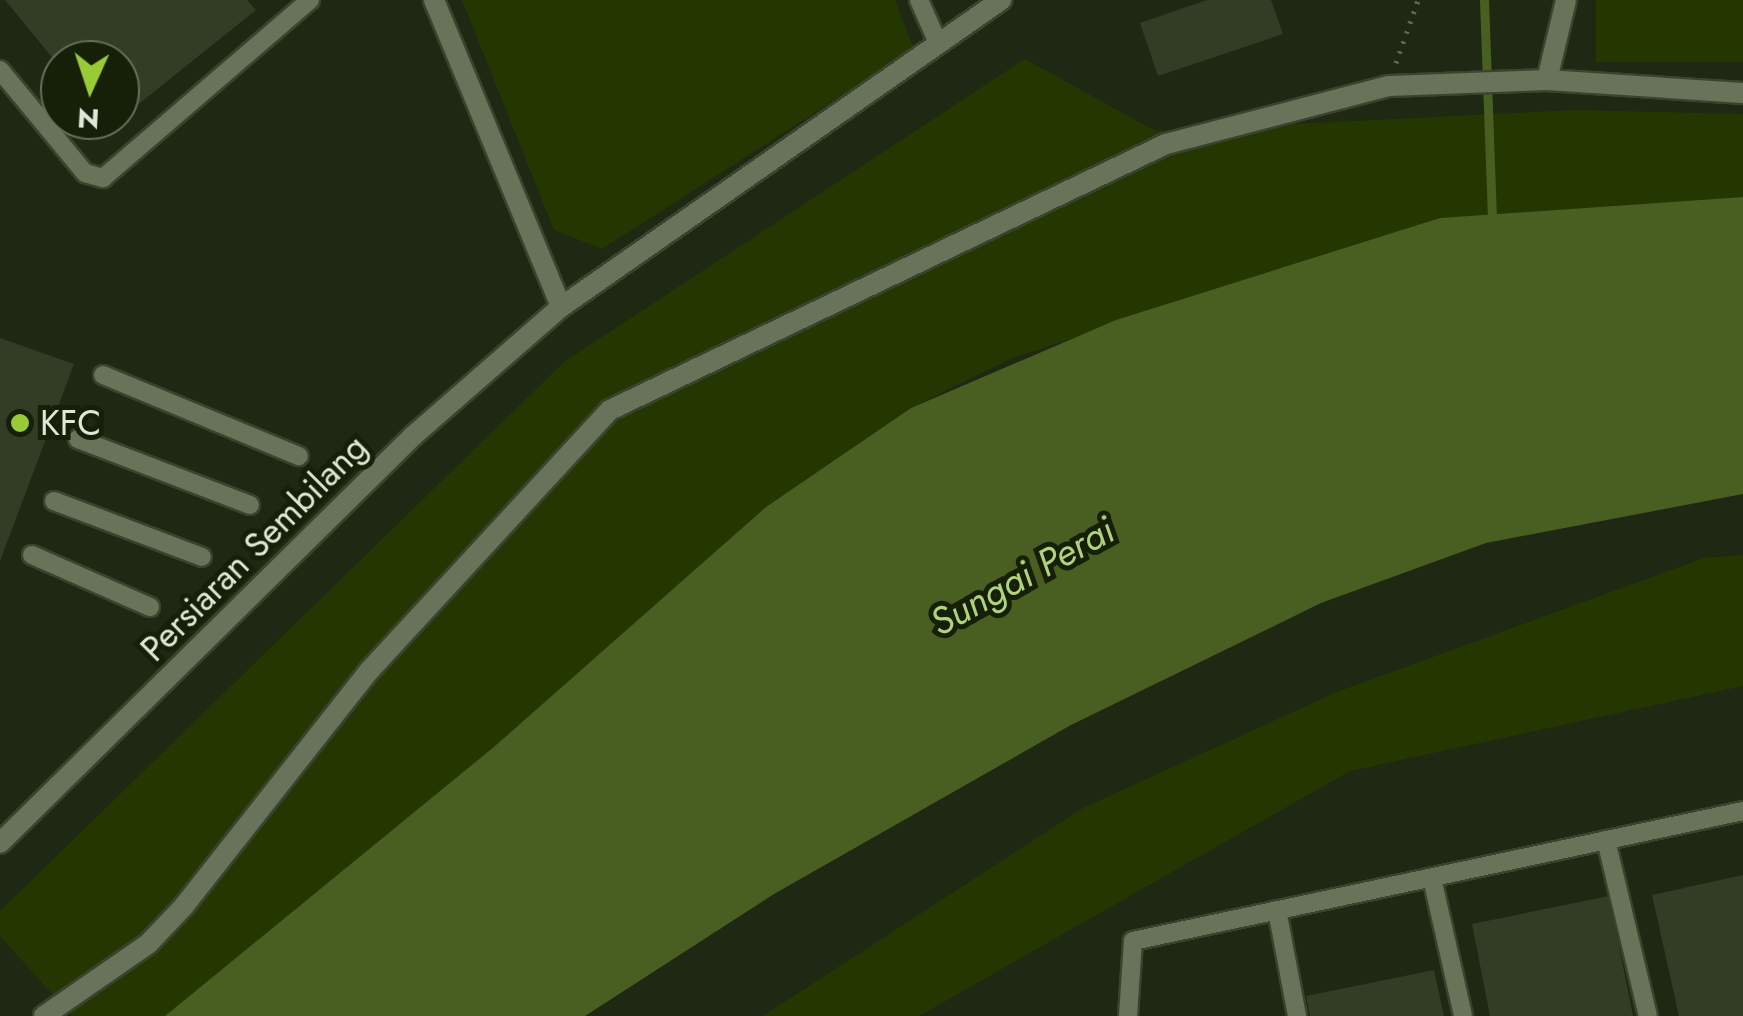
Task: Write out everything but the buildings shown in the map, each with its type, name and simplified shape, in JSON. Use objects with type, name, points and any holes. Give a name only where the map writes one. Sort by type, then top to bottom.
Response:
[{"type":"street","points":[[434,0],[561,307]]},
{"type":"street","name":"Persiaran Sembilang","points":[[0,843],[413,436],[561,307],[1001,0]]},
{"type":"street","points":[[1548,80],[1566,0]]},
{"type":"street","points":[[44,1016],[160,931],[368,671],[610,410],[1166,144],[1388,86],[1548,80],[1743,93]]},
{"type":"lane","points":[[0,70],[85,174],[103,178],[310,0]]},
{"type":"lane","points":[[918,0],[938,44]]},
{"type":"lane","points":[[103,375],[298,456]]},
{"type":"lane","points":[[78,439],[250,505]]},
{"type":"lane","points":[[54,501],[202,557]]},
{"type":"lane","points":[[32,555],[150,607]]},
{"type":"lane","points":[[1128,1016],[1133,941],[1743,812]]},
{"type":"lane","points":[[1606,840],[1648,1016]]},
{"type":"lane","points":[[1432,878],[1463,1016]]},
{"type":"lane","points":[[1277,910],[1297,1016]]},
{"type":"path","points":[[1388,86],[1418,0]]},
{"type":"shaded area","points":[[462,0],[895,0],[914,49],[602,249],[554,230]]},
{"type":"shaded area","points":[[1596,0],[1743,0],[1743,62],[1596,62]]},
{"type":"shaded area","points":[[1025,59],[1155,131],[1574,110],[1743,114],[1743,197],[1440,218],[1012,358],[911,408],[766,507],[495,746],[165,1016],[72,1016],[0,936],[0,911],[564,362]]},
{"type":"shaded area","points":[[1743,555],[1743,686],[1350,771],[919,1016],[763,1016],[1083,808],[1337,692],[1704,558]]},
{"type":"water","name":"Sungai Perai","points":[[1743,197],[1743,494],[1486,543],[1321,603],[1071,725],[774,894],[585,1016],[165,1016],[495,746],[766,507],[911,408],[1116,320],[1440,218]]},
{"type":"waterway","points":[[1484,0],[1492,222]]},
{"type":"place","name":"KFC","points":[[20,423]]}]
